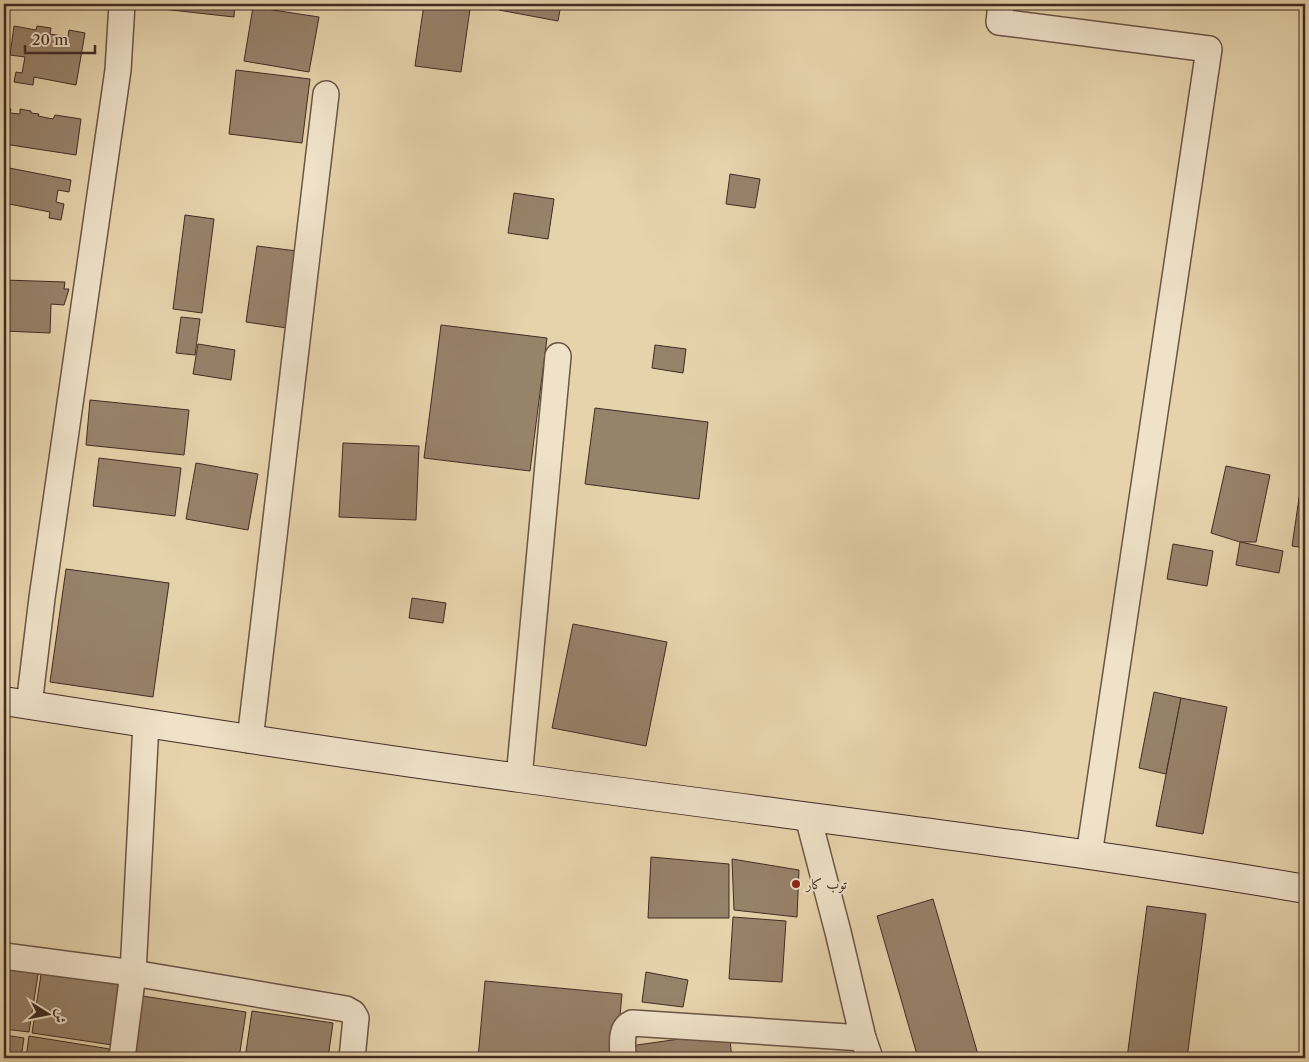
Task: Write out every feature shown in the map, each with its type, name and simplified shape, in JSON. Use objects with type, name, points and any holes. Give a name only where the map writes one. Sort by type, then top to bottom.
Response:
[{"type":"street","points":[[122,4],[118,70],[42,598],[16,703],[250,740],[1089,855],[1305,889]]},
{"type":"street","points":[[1001,4],[999,22],[1209,49],[1089,855]]},
{"type":"street","points":[[250,740],[326,94]]},
{"type":"street","points":[[520,778],[558,356]]},
{"type":"street","points":[[122,1058],[134,973],[146,723]]},
{"type":"street","points":[[623,1058],[623,1032],[627,1025],[632,1023],[867,1048],[808,817]]},
{"type":"street","points":[[4,956],[134,973],[346,1009],[353,1013],[356,1018],[352,1058]]},
{"type":"building","points":[[153,4],[235,4],[234,17],[153,8]]},
{"type":"building","points":[[297,4],[323,4],[323,8]]},
{"type":"building","points":[[424,4],[470,9],[461,72],[415,66]]},
{"type":"building","points":[[500,4],[561,4],[558,21],[499,10]]},
{"type":"building","points":[[253,7],[319,17],[309,72],[244,61]]},
{"type":"building","points":[[14,26],[36,30],[37,26],[51,28],[50,34],[68,37],[69,30],[85,33],[76,85],[34,77],[33,85],[14,82],[16,72],[22,73],[25,57],[10,55]]},
{"type":"building","points":[[236,70],[310,79],[302,143],[229,134]]},
{"type":"building","points":[[4,108],[11,109],[10,113],[20,114],[20,109],[53,119],[55,115],[81,119],[76,155],[4,144]]},
{"type":"building","points":[[4,167],[71,180],[69,192],[58,190],[56,202],[64,204],[61,220],[49,218],[50,212],[4,203]]},
{"type":"building","points":[[730,174],[760,179],[755,208],[726,204]]},
{"type":"building","points":[[514,193],[554,199],[548,239],[508,233]]},
{"type":"building","points":[[185,215],[214,219],[202,313],[173,309]]},
{"type":"building","points":[[257,246],[297,251],[287,328],[246,322]]},
{"type":"building","points":[[4,280],[65,282],[64,289],[69,289],[64,305],[51,304],[50,333],[4,331]]},
{"type":"building","points":[[181,317],[200,319],[195,355],[176,353]]},
{"type":"building","points":[[441,325],[547,338],[530,471],[424,458]]},
{"type":"building","points":[[198,344],[235,350],[231,380],[193,374]]},
{"type":"building","points":[[655,345],[686,349],[683,373],[652,368]]},
{"type":"building","points":[[90,400],[189,410],[184,455],[86,445]]},
{"type":"building","points":[[595,408],[708,422],[699,499],[585,484]]},
{"type":"building","points":[[343,443],[419,446],[416,520],[339,517]]},
{"type":"building","points":[[99,458],[181,468],[175,516],[93,506]]},
{"type":"building","points":[[196,463],[258,474],[248,530],[186,519]]},
{"type":"building","points":[[1226,466],[1270,475],[1256,542],[1240,542],[1211,533]]},
{"type":"building","points":[[1303,471],[1305,471],[1305,548],[1292,546]]},
{"type":"building","points":[[1240,542],[1283,551],[1279,573],[1236,565]]},
{"type":"building","points":[[1173,544],[1213,551],[1207,586],[1167,579]]},
{"type":"building","points":[[66,569],[169,583],[153,697],[50,682]]},
{"type":"building","points":[[412,598],[446,603],[443,623],[409,618]]},
{"type":"building","points":[[573,624],[667,642],[646,746],[552,728]]},
{"type":"building","points":[[1154,692],[1181,698],[1166,774],[1139,768]]},
{"type":"building","points":[[1181,698],[1227,707],[1203,834],[1156,826]]},
{"type":"building","points":[[651,857],[729,864],[729,918],[648,918]]},
{"type":"building","points":[[732,859],[799,870],[797,917],[734,910]]},
{"type":"building","points":[[933,899],[979,1058],[918,1058],[877,916]]},
{"type":"building","points":[[1147,906],[1206,914],[1187,1058],[1127,1058]]},
{"type":"building","points":[[733,917],[786,921],[782,982],[729,979]]},
{"type":"building","points":[[4,963],[39,968],[29,1032],[4,1029]]},
{"type":"building","points":[[42,968],[129,981],[119,1046],[32,1033]]},
{"type":"building","points":[[646,972],[688,980],[683,1007],[642,1002]]},
{"type":"building","points":[[485,981],[622,994],[616,1058],[478,1058]]},
{"type":"building","points":[[136,995],[246,1012],[239,1058],[127,1058]]},
{"type":"building","points":[[252,1011],[333,1023],[328,1058],[245,1058]]},
{"type":"building","points":[[729,1032],[732,1058],[631,1058],[630,1046]]},
{"type":"building","points":[[4,1035],[24,1038],[21,1058],[4,1058]]},
{"type":"building","points":[[29,1036],[116,1050],[114,1058],[26,1058]]},
{"type":"place","name":"توب كار","points":[[796,884]]}]
